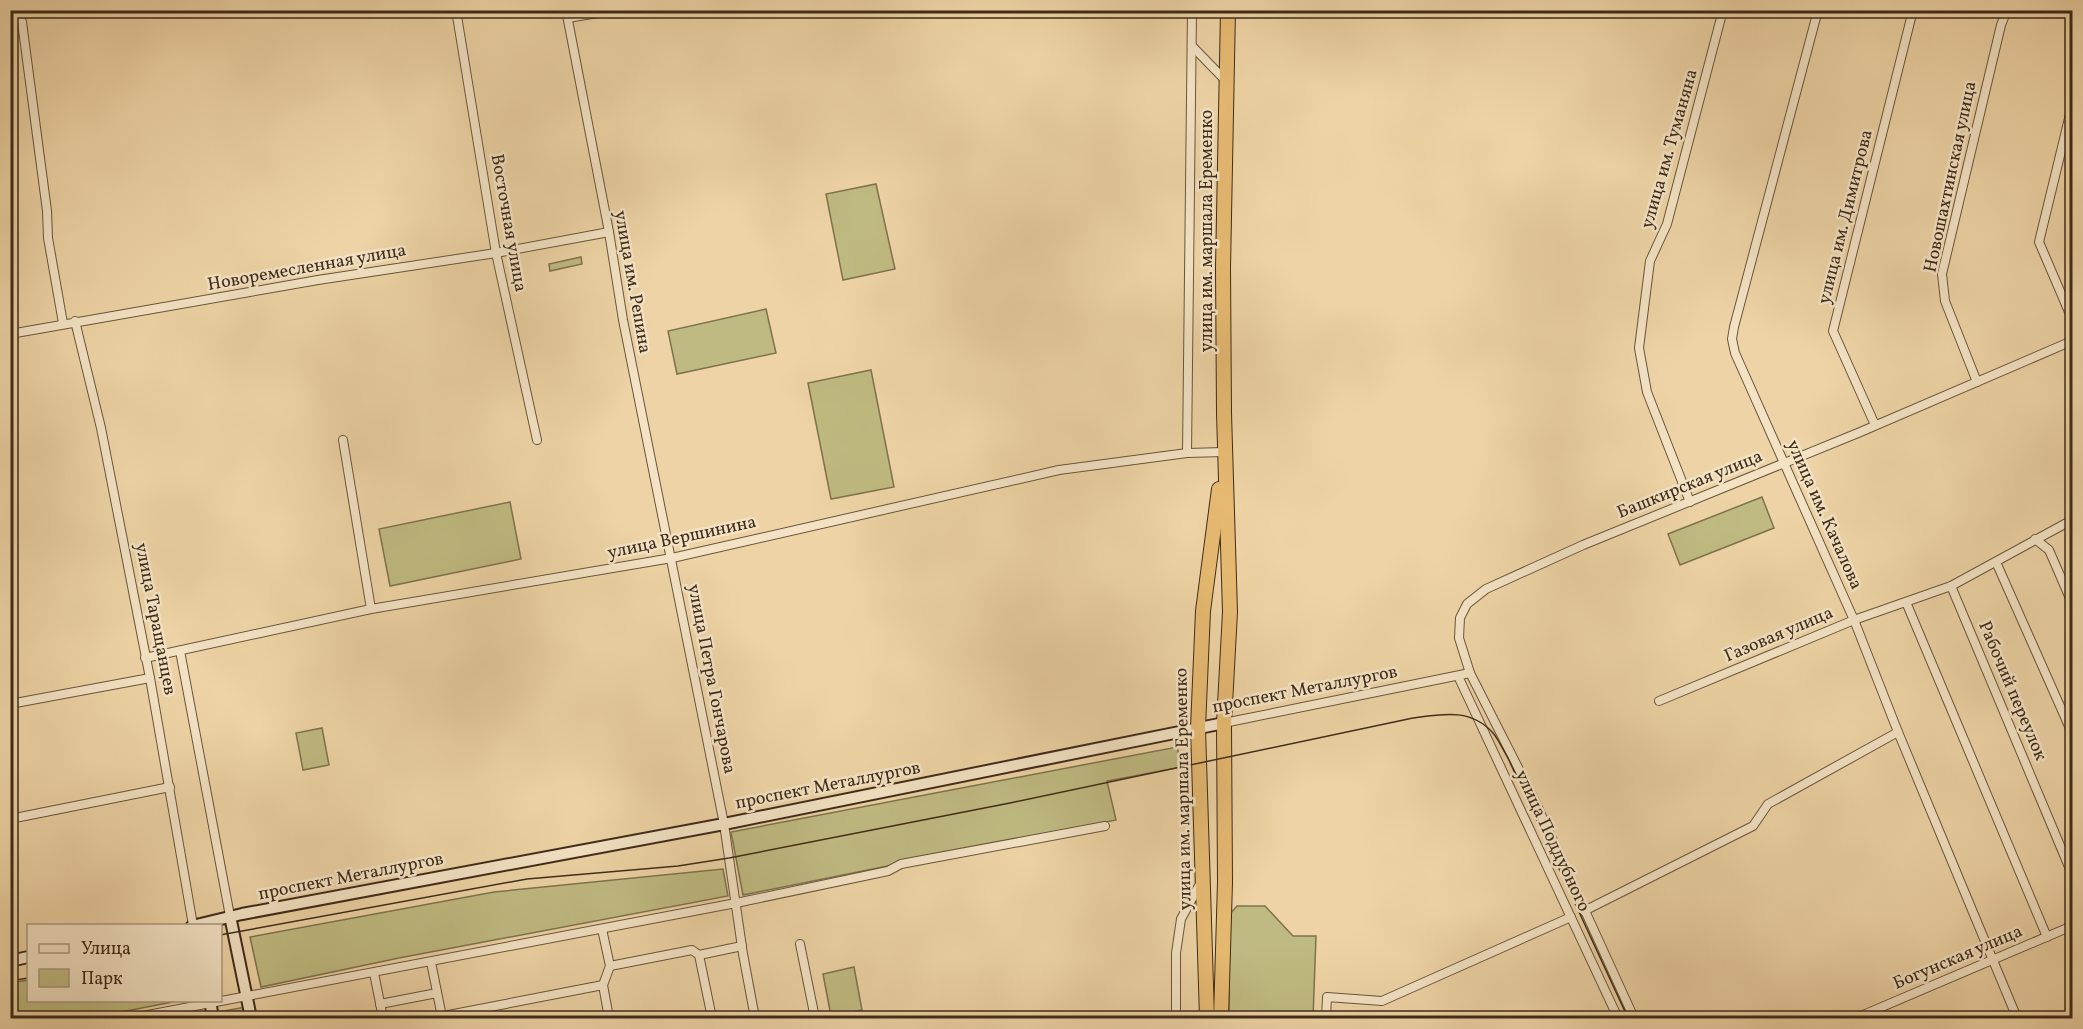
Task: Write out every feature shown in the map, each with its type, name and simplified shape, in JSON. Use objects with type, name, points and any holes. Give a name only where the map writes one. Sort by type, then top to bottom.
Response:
[{"type":"highway","name":"улица им. маршала Еременко","points":[[1221,1018],[1225,882],[1224,723],[1230,612],[1224,452],[1223,268],[1228,10]]},
{"type":"highway","name":"улица им. маршала Еременко","points":[[1207,1018],[1198,728],[1203,611],[1224,452]]},
{"type":"highway","points":[[1203,611],[1211,607],[1222,607],[1230,612]]},
{"type":"highway","points":[[1202,881],[1209,886],[1225,882]]},
{"type":"main road","name":"проспект Металлургов","points":[[197,924],[724,824],[1224,723]]},
{"type":"main road","name":"улица Таращанцев","points":[[231,916],[251,1018]]},
{"type":"main road","points":[[10,961],[27,957]]},
{"type":"main road","points":[[210,1002],[213,1018]]},
{"type":"street","name":"Восточная улица","points":[[456,10],[496,253],[537,440]]},
{"type":"street","points":[[567,14],[615,10]]},
{"type":"street","points":[[1186,453],[1192,10]]},
{"type":"street","name":"улица им. Туманяна","points":[[1690,502],[1647,392],[1640,348],[1650,261],[1667,224],[1723,10]]},
{"type":"street","name":"улица им. Качалова","points":[[1818,10],[1732,339],[1736,353],[1854,620],[2017,1018]]},
{"type":"street","name":"улица им. Димитрова","points":[[1875,425],[1833,331],[1913,10]]},
{"type":"street","name":"Новошахтинская улица","points":[[1977,382],[1945,301],[1942,274],[2001,25],[2007,10]]},
{"type":"street","points":[[14,12],[22,22],[47,211],[48,238],[63,323]]},
{"type":"street","name":"улица им. Репина","points":[[567,14],[609,232],[623,320],[672,558]]},
{"type":"street","points":[[1192,46],[1226,81]]},
{"type":"street","points":[[2073,106],[2039,242],[2073,320]]},
{"type":"street","name":"Новоремесленная улица","points":[[10,334],[75,321],[184,305],[318,279],[496,253],[609,232]]},
{"type":"street","name":"улица Таращанцев","points":[[75,321],[101,428],[150,678],[193,924]]},
{"type":"street","name":"Башкирская улица","points":[[1507,748],[1470,673],[1459,638],[1460,618],[1467,604],[1486,589],[1583,545],[2073,341]]},
{"type":"street","points":[[343,440],[371,609]]},
{"type":"street","name":"улица Вершинина","points":[[145,658],[371,609],[672,558],[1055,471],[1186,453],[1224,452]]},
{"type":"street","name":"Газовая улица","points":[[1659,701],[1854,620],[1951,586],[2073,520]]},
{"type":"street","points":[[2035,539],[2049,550],[2073,603]]},
{"type":"street","name":"улица Петра Гончарова","points":[[672,558],[724,824],[755,1018]]},
{"type":"street","points":[[1996,562],[2073,733]]},
{"type":"street","name":"Рабочий переулок","points":[[1951,586],[2073,874]]},
{"type":"street","points":[[1906,602],[2047,937]]},
{"type":"street","name":"улица Таращанцев","points":[[180,651],[231,916]]},
{"type":"street","name":"проспект Металлургов","points":[[1224,723],[1470,673]]},
{"type":"street","name":"улица Поддубного","points":[[1458,676],[1618,1018]]},
{"type":"street","points":[[10,704],[150,678]]},
{"type":"street","points":[[1584,911],[1753,826],[1768,804],[1898,732]]},
{"type":"street","name":"улица Поддубного","points":[[1507,748],[1534,798],[1634,1018]]},
{"type":"street","points":[[10,819],[170,786]]},
{"type":"street","points":[[222,1000],[736,903],[888,871],[901,864],[1105,826]]},
{"type":"street","points":[[1176,1018],[1176,953],[1181,920],[1202,881]]},
{"type":"street","points":[[1326,1018],[1327,997],[1382,1001],[1571,917]]},
{"type":"street","name":"Богунская улица","points":[[1856,1018],[2073,926]]},
{"type":"street","points":[[602,928],[610,966],[603,985],[609,1018]]},
{"type":"street","points":[[800,944],[815,1018]]},
{"type":"street","points":[[699,955],[742,946]]},
{"type":"street","points":[[610,966],[692,950],[699,955],[712,1018]]},
{"type":"street","points":[[431,962],[442,1017]]},
{"type":"street","points":[[374,973],[383,1018]]},
{"type":"street","points":[[433,1018],[603,985]]},
{"type":"street","points":[[380,1004],[437,993]]},
{"type":"street","points":[[132,1018],[210,1002]]},
{"type":"green space","points":[[876,184],[895,269],[843,280],[826,194]]},
{"type":"green space","points":[[581,257],[582,264],[550,271],[549,264]]},
{"type":"green space","points":[[766,309],[776,353],[677,374],[668,331]]},
{"type":"green space","points":[[871,370],[894,487],[831,499],[808,383]]},
{"type":"green space","points":[[1762,497],[1774,528],[1680,565],[1668,534]]},
{"type":"green space","points":[[510,502],[521,559],[390,586],[379,529]]},
{"type":"green space","points":[[322,728],[329,765],[303,770],[296,733]]},
{"type":"green space","points":[[1177,747],[1182,767],[1107,781],[1116,820],[743,895],[731,832]]},
{"type":"green space","points":[[723,869],[728,896],[399,958],[261,987],[250,937],[494,892]]},
{"type":"green space","points":[[1237,906],[1265,906],[1293,936],[1316,936],[1313,1018],[1229,1018],[1229,915]]},
{"type":"green space","points":[[854,967],[862,1010],[831,1016],[823,974]]},
{"type":"green space","points":[[27,980],[27,1002],[173,1002],[90,1018],[11,1018],[11,983]]},
{"type":"green space","points":[[245,1007],[247,1018],[219,1018],[218,1012]]},
{"type":"tram line","points":[[222,935],[527,879],[678,866],[729,858],[1010,803],[1413,718],[1445,714],[1466,716],[1475,720],[1493,733],[1499,742],[1628,1018]]},
{"type":"tram line","points":[[10,981],[27,978]]}]
